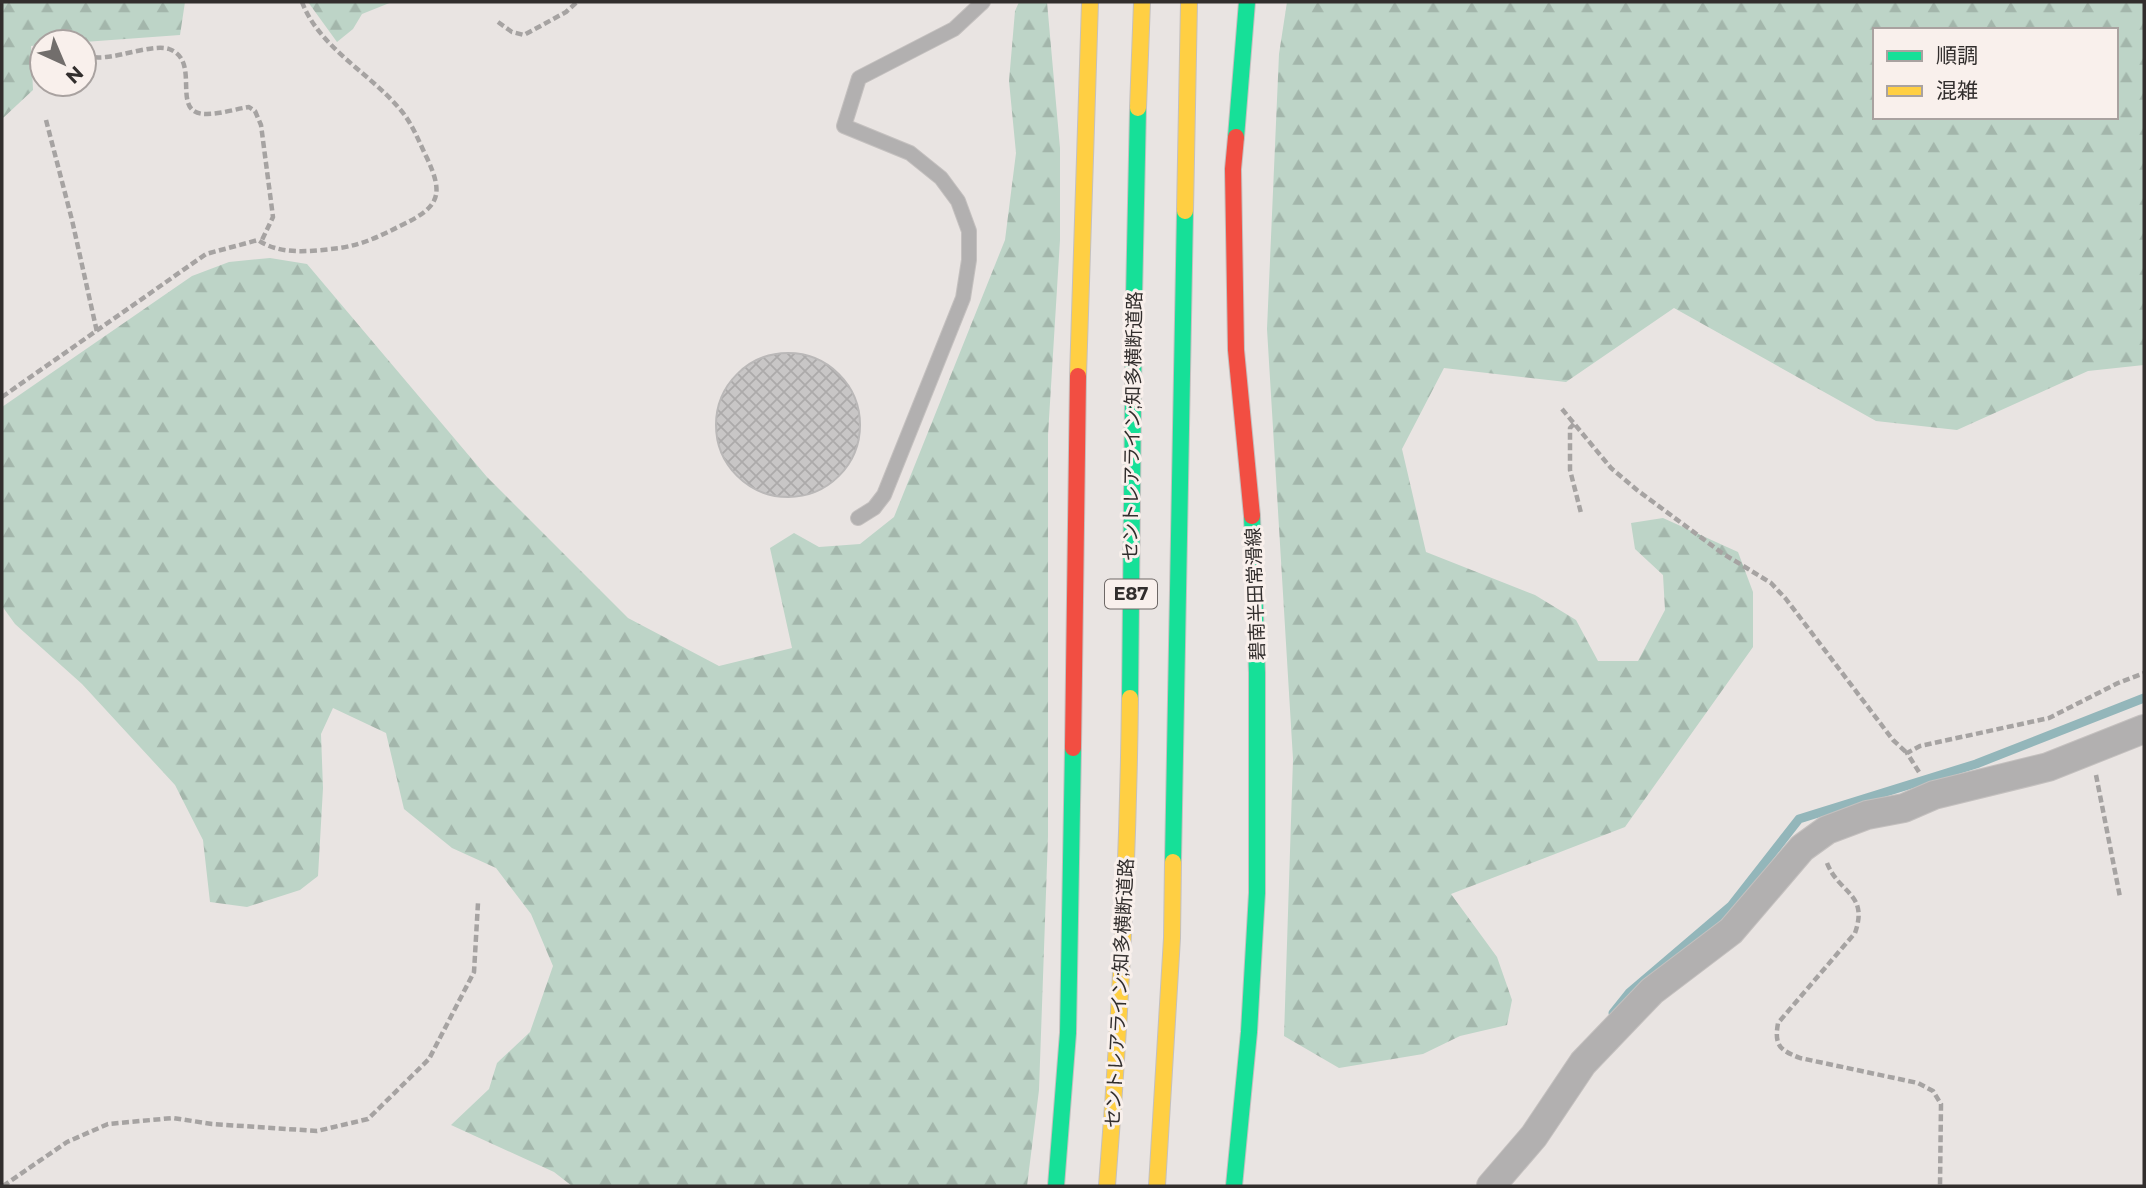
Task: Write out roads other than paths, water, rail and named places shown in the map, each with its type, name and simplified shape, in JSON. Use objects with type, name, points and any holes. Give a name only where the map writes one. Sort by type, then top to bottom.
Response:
[{"type":"main road","points":[[1056,1186],[1072,988],[1074,569],[1090,2]]},
{"type":"main road","name":"セントレアライン;知多横断道路","points":[[1107,1186],[1114,1111],[1131,732],[1134,293],[1142,2]]},
{"type":"main road","name":"E87","points":[[1157,1186],[1172,938],[1189,2]]},
{"type":"main road","name":"碧南半田常滑線","points":[[1234,1186],[1249,1032],[1257,893],[1254,537],[1236,351],[1233,169],[1247,2]]},
{"type":"street","points":[[1490,1186],[1534,1136],[1583,1063],[1652,991],[1731,931],[1802,848],[1827,830],[1867,815],[1903,808],[1934,795],[2048,767],[2144,729]]},
{"type":"lane","points":[[858,518],[874,508],[884,495],[963,298],[969,260],[969,231],[958,201],[941,178],[911,153],[844,126],[859,78],[954,29],[983,2]]},
{"type":"waterway","points":[[1613,1013],[1629,993],[1731,906],[1799,819],[1976,764],[2144,698]]}]
